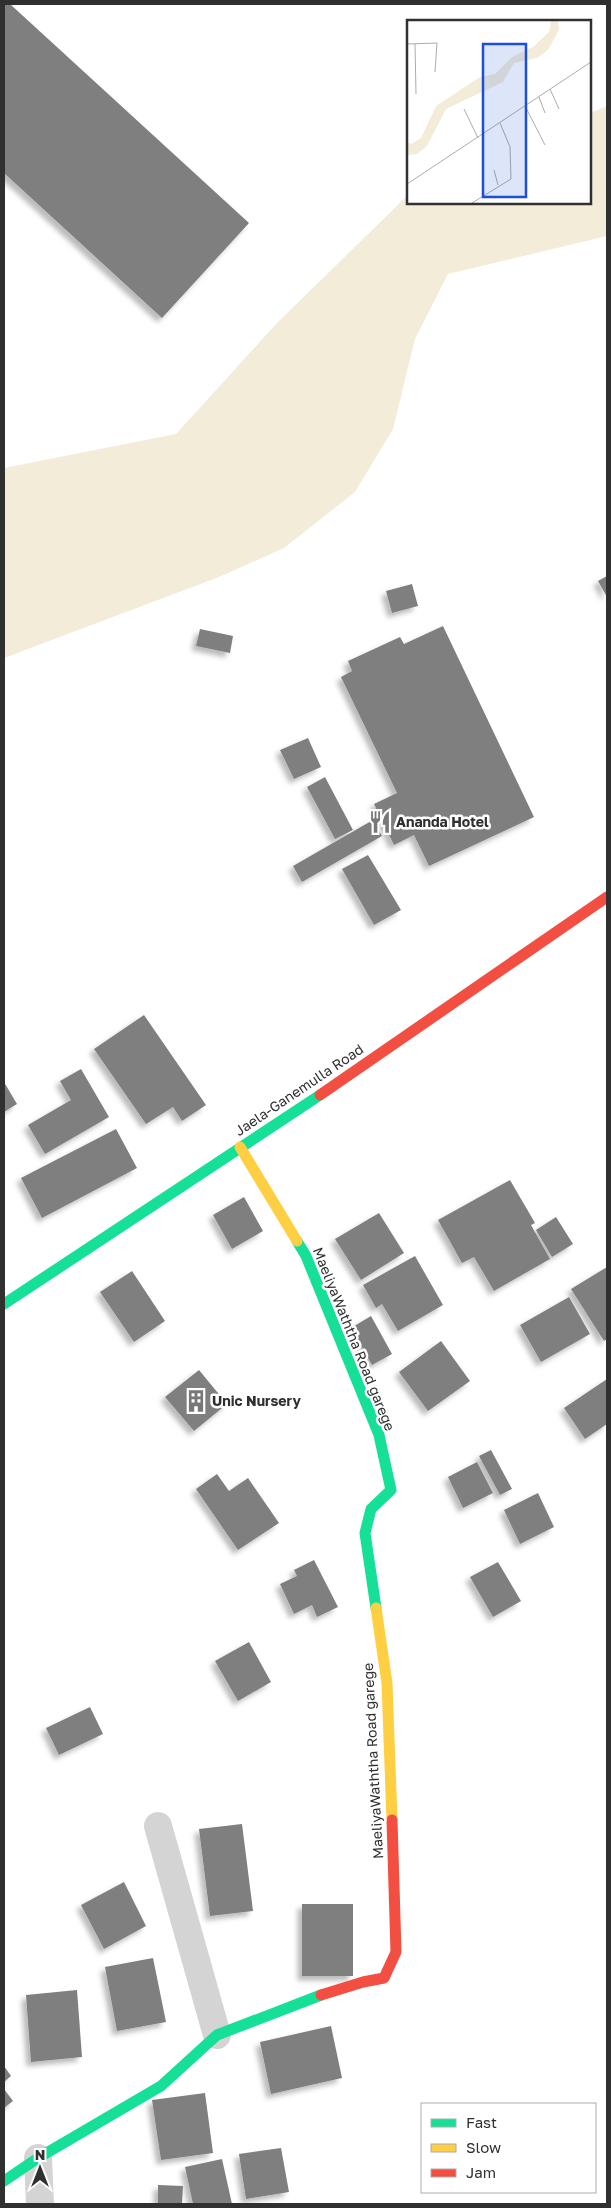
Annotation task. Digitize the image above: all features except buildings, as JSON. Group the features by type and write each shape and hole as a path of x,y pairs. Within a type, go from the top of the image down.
{"street":[{"name":"Jaela-Ganemulla Road","path":"4,1304 605,904"},
{"name":"MaeliyaWaththa Road garege","path":"4,2181 38,2158 161,2086 218,2035 307,2000 363,1982 384,1978 396,1952 386,1683 365,1533 371,1509 391,1490 379,1435 306,1256 240,1147"},
{"path":"158,1826 218,2035"},
{"path":"38,2158 40,2204"}],"shaded area":[{"path":"607,106 607,236 448,274 415,339 393,429 355,492 284,548 219,577 4,658 4,468 176,434 277,323 407,196 407,204 591,204 591,113"}],"traffic: fast":[{"path":"4,1304 320,1095"},
{"path":"297,1241 306,1256 379,1435 391,1490 371,1509 365,1533 376,1608"},
{"path":"4,2181 38,2158 161,2086 217,2035 321,1995"}],"traffic: slow":[{"path":"240,1147 297,1241"},
{"path":"376,1608 387,1683 392,1820"}],"traffic: jam":[{"path":"320,1095 607,897"},
{"path":"321,1995 363,1982 384,1978 396,1952 392,1820"}],"place":[{"name":"Ananda Hotel","path":"380,822"},
{"name":"Unic Nursery","path":"196,1401"}]}
